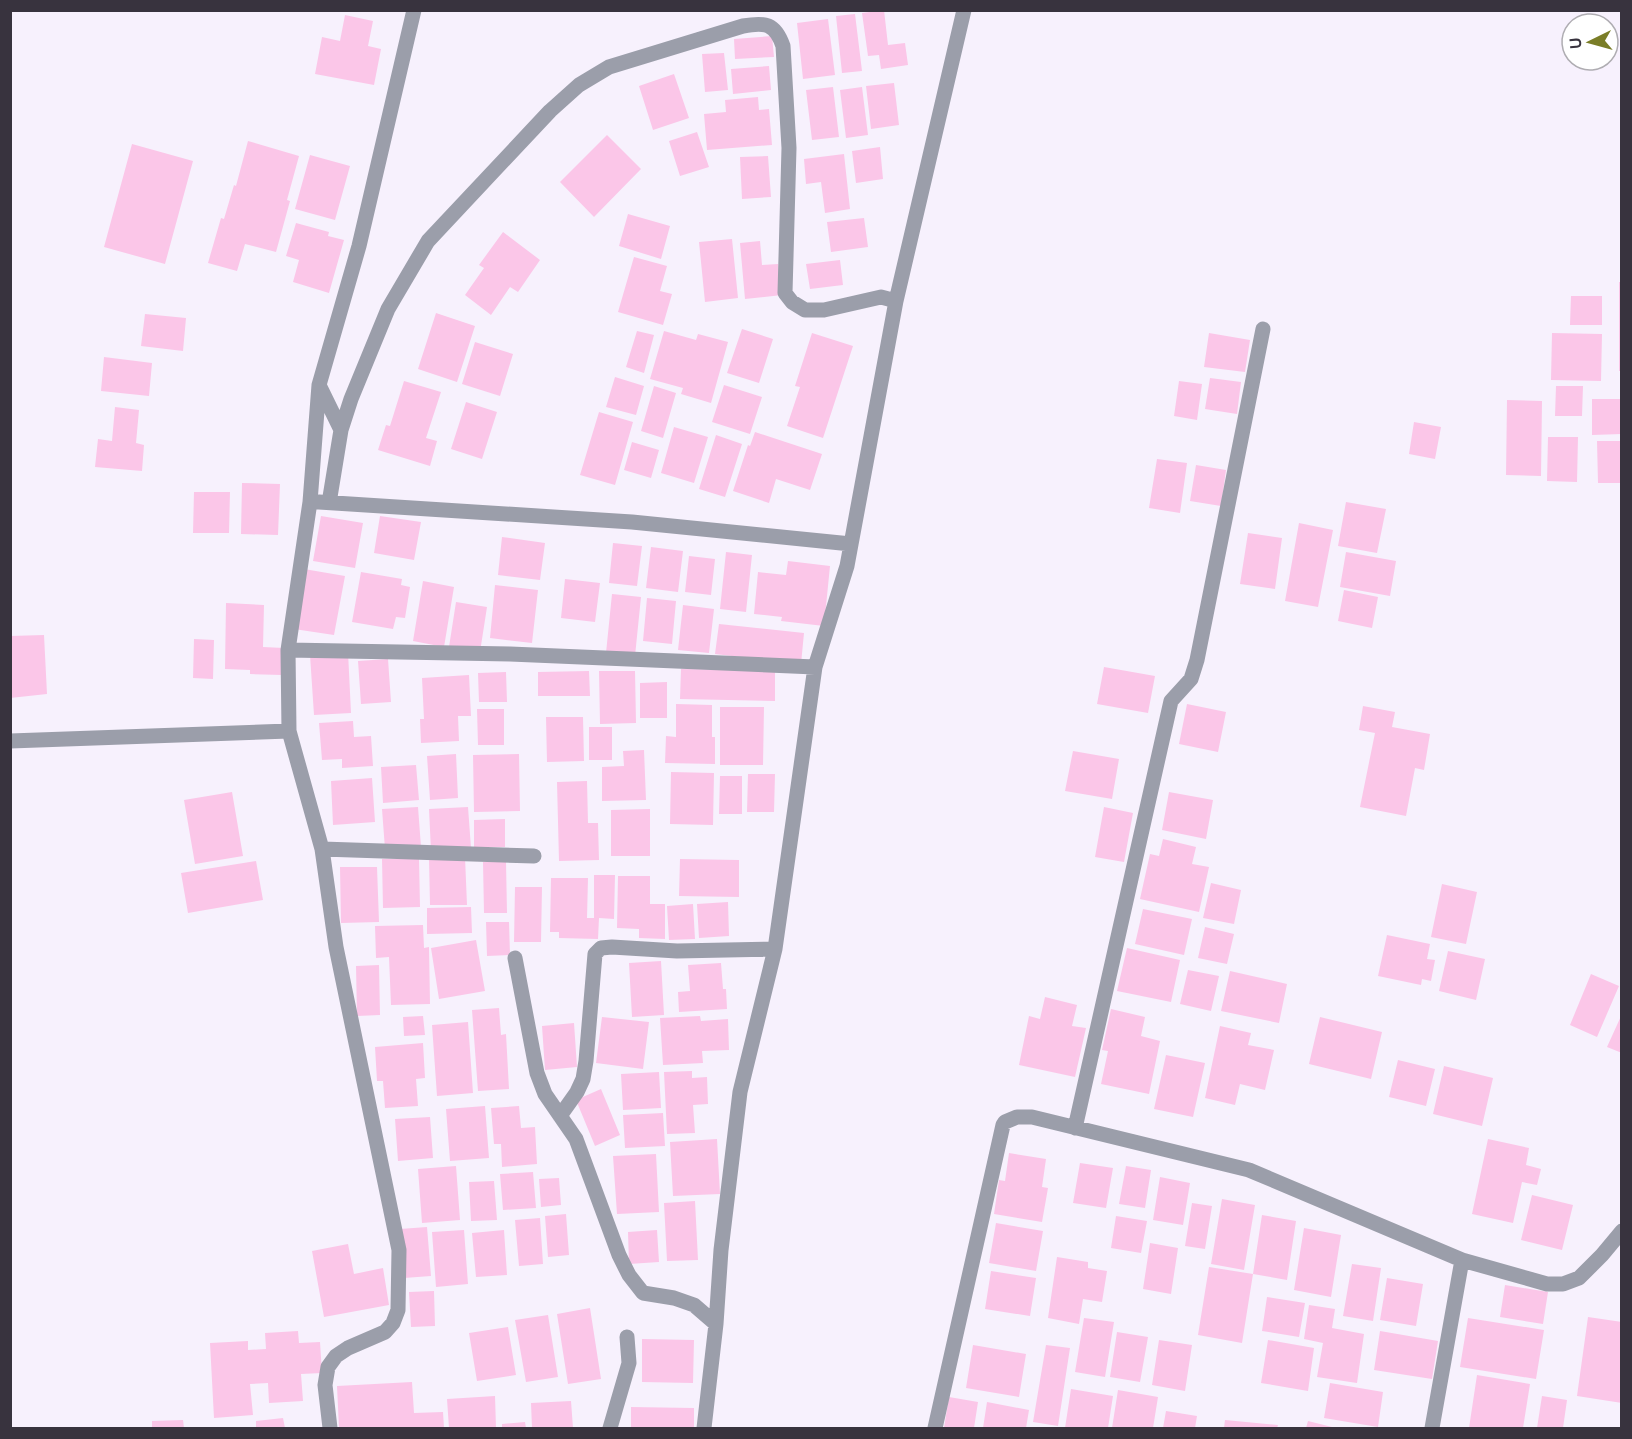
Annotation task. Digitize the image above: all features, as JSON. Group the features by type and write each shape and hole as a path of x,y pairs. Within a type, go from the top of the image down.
{"street":[{"path":"330,1428 325,1385 328,1368 336,1356 348,1348 385,1332 393,1323 398,1310 399,1250 336,947 322,849 289,731 288,650 310,502 319,385 359,246 414,10"},
{"path":"704,1428 716,1324 721,1250 740,1092 775,949 815,667 847,566 896,301 964,10"},
{"path":"328,503 341,430 351,399 388,309 428,241 550,111 579,85 609,67 743,26 762,24 771,27 778,33 783,46 789,148 785,293 792,302 805,310 824,310 881,297 896,301"},
{"path":"1075,1128 1170,701 1191,679 1197,660 1263,329"},
{"path":"319,385 341,430"},
{"path":"310,502 632,522 851,544"},
{"path":"288,650 510,654 815,667"},
{"path":"10,741 289,731"},
{"path":"322,849 534,856"},
{"path":"560,1116 577,1092 582,1079 586,1061 595,954 601,948 612,946 677,951 775,949"},
{"path":"515,958 537,1073 545,1094 576,1139 619,1255 629,1275 643,1293 674,1298 693,1305 716,1324"},
{"path":"935,1428 1003,1125 1009,1119 1024,1116 1249,1170 1462,1260 1547,1284 1563,1284 1579,1278 1622,1231"},
{"path":"1432,1428 1462,1260"},
{"path":"610,1428 629,1363 627,1337"}],"building":[{"path":"884,10 888,45 905,43 908,65 881,69 879,55 868,56 862,13"},
{"path":"855,14 862,71 842,73 836,16"},
{"path":"345,15 373,21 368,46 381,49 374,85 315,74 322,37 340,41"},
{"path":"828,19 835,75 803,79 797,23"},
{"path":"772,36 774,57 735,59 734,39"},
{"path":"724,53 728,90 705,92 702,54"},
{"path":"769,66 771,90 733,94 731,69"},
{"path":"674,74 689,118 653,130 639,86"},
{"path":"894,83 899,125 871,129 866,86"},
{"path":"833,87 839,137 812,140 806,90"},
{"path":"862,87 868,135 846,138 840,90"},
{"path":"758,97 759,110 769,109 772,145 707,150 704,114 726,112 725,100"},
{"path":"697,132 709,167 680,176 669,141"},
{"path":"607,135 641,169 594,217 560,182"},
{"path":"248,141 299,156 276,252 245,244 237,271 208,263 221,218 224,219 234,185 236,186"},
{"path":"132,144 193,161 165,264 104,247"},
{"path":"880,147 883,179 856,183 852,151"},
{"path":"844,154 850,209 825,213 821,182 806,184 804,159"},
{"path":"310,155 350,166 335,220 295,209"},
{"path":"768,156 771,197 742,199 740,157"},
{"path":"628,214 670,226 661,259 619,246"},
{"path":"864,218 868,247 831,252 827,222"},
{"path":"296,223 329,232 328,236 344,240 329,293 293,282 299,260 286,256"},
{"path":"503,232 540,260 518,292 510,287 491,315 465,295 484,268 479,265"},
{"path":"732,239 738,298 705,302 699,242"},
{"path":"760,241 762,265 778,264 782,295 745,299 740,243"},
{"path":"634,257 667,266 660,291 672,294 663,325 618,312"},
{"path":"840,260 843,285 810,289 806,264"},
{"path":"1619,282 1622,282 1622,371 1619,371"},
{"path":"1571,296 1602,296 1602,325 1570,325"},
{"path":"436,313 475,326 457,382 418,369"},
{"path":"145,314 186,318 183,351 141,346"},
{"path":"742,329 773,339 759,383 727,373"},
{"path":"637,331 654,335 644,373 626,367"},
{"path":"664,331 696,340 698,334 728,342 711,403 681,394 683,388 650,379"},
{"path":"812,333 853,346 823,438 787,426 800,387 795,386"},
{"path":"1209,333 1250,340 1245,372 1204,367"},
{"path":"1552,333 1602,334 1601,381 1551,380"},
{"path":"475,342 513,354 500,396 462,384"},
{"path":"104,357 152,363 149,396 101,391"},
{"path":"615,377 644,386 636,415 606,407"},
{"path":"1210,378 1241,382 1237,414 1205,409"},
{"path":"404,381 441,392 426,438 437,441 430,466 378,450 386,425 390,426"},
{"path":"1179,381 1202,384 1197,420 1174,416"},
{"path":"724,385 762,397 750,434 712,422"},
{"path":"654,386 676,393 663,438 641,431"},
{"path":"1556,386 1583,386 1582,416 1555,416"},
{"path":"1592,399 1622,399 1622,434 1592,435"},
{"path":"1507,400 1542,401 1541,476 1506,475"},
{"path":"466,402 497,412 482,459 451,449"},
{"path":"115,407 139,410 136,443 144,445 142,471 95,467 98,439 112,441"},
{"path":"599,412 633,422 615,485 580,475"},
{"path":"1414,422 1441,427 1435,459 1409,454"},
{"path":"674,427 708,437 694,483 661,473"},
{"path":"755,432 822,454 810,490 776,479 769,503 733,491 748,445 750,446"},
{"path":"716,435 742,444 725,497 699,489"},
{"path":"1548,437 1578,437 1577,482 1547,481"},
{"path":"1597,441 1622,441 1622,483 1598,483"},
{"path":"632,442 659,450 651,478 624,470"},
{"path":"1157,459 1187,463 1180,513 1149,508"},
{"path":"1196,465 1226,470 1221,506 1190,501"},
{"path":"242,483 280,484 278,535 241,534"},
{"path":"194,492 230,492 229,533 193,533"},
{"path":"1346,502 1386,509 1377,553 1338,546"},
{"path":"321,516 363,523 355,568 313,561"},
{"path":"380,516 421,522 414,560 374,553"},
{"path":"1299,523 1333,530 1318,607 1285,601"},
{"path":"1248,533 1282,538 1275,589 1240,584"},
{"path":"502,537 545,543 540,580 498,575"},
{"path":"613,543 642,546 637,586 609,583"},
{"path":"651,547 683,551 678,592 646,588"},
{"path":"726,552 752,555 746,612 720,609"},
{"path":"1346,552 1396,561 1390,596 1340,587"},
{"path":"689,556 715,559 711,595 685,592"},
{"path":"788,561 830,566 824,626 781,621 782,617 754,614 758,572 786,575"},
{"path":"304,569 345,576 334,635 294,629"},
{"path":"361,572 402,579 401,585 410,587 405,618 396,617 393,629 352,622"},
{"path":"565,579 600,583 595,622 561,618"},
{"path":"423,581 454,587 444,647 413,641"},
{"path":"495,585 538,590 532,643 490,638"},
{"path":"1344,590 1378,597 1372,628 1338,621"},
{"path":"612,594 641,597 635,656 606,653"},
{"path":"647,598 676,601 672,644 643,641"},
{"path":"456,602 487,607 480,652 449,647"},
{"path":"226,603 264,605 263,647 284,648 282,675 250,674 250,670 225,669"},
{"path":"683,605 714,609 709,653 678,650"},
{"path":"719,624 804,633 801,664 715,654"},
{"path":"44,635 47,694 10,698 10,636"},
{"path":"194,639 214,640 213,679 193,678"},
{"path":"348,652 351,713 314,715 310,655"},
{"path":"388,659 391,702 361,704 358,661"},
{"path":"1104,667 1155,676 1148,713 1097,704"},
{"path":"681,669 775,670 775,701 680,699"},
{"path":"589,671 590,696 538,696 538,672"},
{"path":"599,671 635,671 636,723 600,724"},
{"path":"506,672 507,702 479,702 478,673"},
{"path":"469,675 471,716 458,716 459,741 421,743 420,719 424,719 422,678"},
{"path":"667,682 667,718 640,718 640,683"},
{"path":"676,704 712,705 715,764 665,763 666,736 676,737"},
{"path":"1187,704 1226,712 1218,752 1179,744"},
{"path":"1363,706 1395,712 1392,727 1430,734 1424,770 1415,768 1406,816 1360,807 1375,733 1359,730"},
{"path":"720,707 764,707 763,765 720,765"},
{"path":"477,709 504,709 504,745 478,745"},
{"path":"546,717 583,717 584,761 547,762"},
{"path":"353,721 354,737 371,736 373,766 342,768 342,759 322,760 319,723"},
{"path":"589,727 612,727 612,760 589,760"},
{"path":"644,750 646,800 602,801 602,767 624,766 623,751"},
{"path":"1073,751 1119,759 1112,799 1065,791"},
{"path":"456,754 458,798 430,800 427,756"},
{"path":"519,754 520,811 474,812 473,755"},
{"path":"416,765 419,800 383,803 381,767"},
{"path":"671,772 714,773 713,825 670,824"},
{"path":"748,774 775,774 774,812 747,812"},
{"path":"720,776 742,776 742,814 719,814"},
{"path":"372,778 375,822 333,825 331,781"},
{"path":"587,781 588,823 598,823 599,860 559,861 557,782"},
{"path":"232,792 243,856 195,864 184,800"},
{"path":"1169,792 1213,800 1206,839 1162,830"},
{"path":"418,807 421,847 385,849 382,809"},
{"path":"468,807 471,848 431,851 429,809"},
{"path":"1104,807 1133,813 1124,862 1095,857"},
{"path":"650,809 650,856 611,856 611,810"},
{"path":"505,819 505,847 474,847 474,820"},
{"path":"1163,839 1196,847 1192,864 1209,867 1199,912 1140,899 1150,854 1159,856"},
{"path":"465,857 467,905 430,905 429,858"},
{"path":"382,859 419,859 420,907 383,908"},
{"path":"680,859 739,860 739,897 679,896"},
{"path":"256,861 263,900 188,913 181,873"},
{"path":"483,862 506,862 507,913 484,913"},
{"path":"340,867 377,867 379,922 341,923"},
{"path":"594,875 615,875 614,919 599,918 598,939 559,938 559,932 550,932 551,878 588,878 587,918 594,918"},
{"path":"618,876 650,876 650,904 665,904 665,939 639,938 639,929 617,928"},
{"path":"1211,883 1241,890 1234,924 1203,918"},
{"path":"1442,884 1477,892 1466,944 1431,937"},
{"path":"515,887 542,887 541,942 514,942"},
{"path":"728,902 729,936 699,938 697,904"},
{"path":"693,904 695,939 669,940 667,906"},
{"path":"471,907 472,933 427,934 427,908"},
{"path":"1143,909 1192,919 1184,955 1135,944"},
{"path":"486,922 509,922 510,955 487,956"},
{"path":"423,925 424,948 429,947 430,1004 391,1005 389,957 376,958 375,926"},
{"path":"1205,927 1234,934 1227,964 1198,958"},
{"path":"1387,935 1430,944 1427,959 1435,960 1431,981 1422,979 1421,985 1378,976"},
{"path":"476,940 485,991 439,999 431,948"},
{"path":"1127,948 1180,960 1171,1002 1117,991"},
{"path":"1448,951 1485,959 1476,1000 1439,991"},
{"path":"661,961 664,1015 632,1017 629,963"},
{"path":"721,963 727,1009 679,1012 678,992 690,991 688,965"},
{"path":"379,965 380,1015 357,1016 356,966"},
{"path":"1188,970 1219,976 1211,1011 1180,1004"},
{"path":"1230,971 1287,984 1279,1023 1221,1011"},
{"path":"1591,974 1619,986 1597,1037 1570,1025"},
{"path":"1045,997 1077,1005 1072,1026 1086,1028 1075,1077 1019,1065 1029,1016 1040,1019"},
{"path":"499,1008 501,1035 506,1034 509,1089 478,1091 472,1010"},
{"path":"1111,1009 1145,1017 1141,1036 1160,1041 1149,1094 1101,1084 1108,1051 1102,1050"},
{"path":"1622,1014 1622,1053 1607,1047"},
{"path":"423,1016 425,1035 404,1036 403,1017"},
{"path":"700,1016 701,1021 728,1019 729,1050 702,1051 703,1063 663,1065 660,1018"},
{"path":"602,1017 649,1022 643,1069 596,1063"},
{"path":"1320,1017 1382,1032 1371,1079 1309,1064"},
{"path":"468,1022 473,1093 437,1096 432,1025"},
{"path":"574,1023 577,1067 545,1070 542,1026"},
{"path":"1220,1026 1251,1033 1248,1045 1274,1050 1265,1090 1240,1084 1235,1105 1205,1098"},
{"path":"423,1043 425,1078 416,1079 418,1106 385,1108 383,1081 377,1081 375,1047"},
{"path":"1166,1055 1205,1063 1193,1117 1154,1109"},
{"path":"1398,1060 1435,1069 1426,1106 1389,1097"},
{"path":"1444,1066 1493,1078 1482,1126 1433,1114"},
{"path":"692,1071 692,1078 707,1077 708,1104 693,1105 695,1133 667,1134 664,1072"},
{"path":"659,1072 661,1108 623,1110 621,1074"},
{"path":"601,1089 620,1135 595,1146 576,1100"},
{"path":"485,1106 489,1158 450,1161 446,1109"},
{"path":"519,1106 521,1128 535,1127 537,1164 502,1167 501,1144 494,1144 491,1108"},
{"path":"663,1113 665,1146 625,1148 623,1115"},
{"path":"430,1117 433,1158 398,1161 395,1119"},
{"path":"717,1139 720,1194 673,1196 670,1142"},
{"path":"1488,1139 1529,1148 1526,1165 1541,1169 1537,1185 1522,1182 1513,1223 1472,1214"},
{"path":"1009,1153 1046,1159 1042,1187 1048,1188 1042,1222 994,1214 999,1180 1005,1181"},
{"path":"656,1154 659,1212 617,1214 613,1156"},
{"path":"1080,1163 1113,1168 1106,1208 1073,1203"},
{"path":"456,1166 460,1220 422,1223 418,1169"},
{"path":"1126,1166 1151,1170 1145,1208 1119,1204"},
{"path":"533,1172 536,1208 503,1210 500,1174"},
{"path":"1160,1177 1190,1183 1183,1225 1153,1220"},
{"path":"559,1178 561,1205 541,1207 539,1179"},
{"path":"494,1181 497,1220 471,1221 469,1182"},
{"path":"1532,1195 1573,1205 1562,1250 1521,1240"},
{"path":"1222,1199 1255,1205 1244,1270 1211,1264"},
{"path":"695,1201 698,1260 667,1261 664,1203"},
{"path":"1192,1203 1212,1206 1205,1249 1185,1246"},
{"path":"566,1214 569,1255 548,1257 545,1216"},
{"path":"1262,1215 1296,1221 1287,1280 1253,1274"},
{"path":"1116,1216 1147,1221 1141,1253 1111,1248"},
{"path":"540,1218 543,1264 519,1266 515,1220"},
{"path":"996,1223 1043,1231 1036,1271 989,1263"},
{"path":"427,1227 431,1276 404,1278 400,1229"},
{"path":"1304,1228 1341,1235 1331,1297 1294,1290"},
{"path":"464,1230 468,1284 436,1287 432,1232"},
{"path":"504,1230 507,1275 476,1277 472,1233"},
{"path":"657,1230 659,1262 629,1264 628,1232"},
{"path":"1150,1243 1178,1248 1171,1294 1143,1289"},
{"path":"348,1244 354,1274 383,1268 389,1305 324,1317 312,1251"},
{"path":"1057,1257 1088,1262 1088,1268 1107,1271 1102,1302 1083,1299 1079,1324 1048,1318"},
{"path":"1352,1264 1381,1268 1373,1321 1343,1316"},
{"path":"1209,1267 1253,1274 1242,1343 1198,1335"},
{"path":"991,1271 1036,1278 1030,1316 985,1309"},
{"path":"1387,1278 1423,1284 1416,1326 1380,1320"},
{"path":"1505,1285 1548,1292 1543,1324 1500,1317"},
{"path":"434,1291 435,1326 411,1327 409,1292"},
{"path":"1267,1297 1305,1303 1299,1337 1262,1331"},
{"path":"1309,1305 1335,1309 1332,1328 1364,1334 1357,1383 1317,1377 1323,1343 1304,1339"},
{"path":"590,1308 601,1379 568,1384 557,1314"},
{"path":"548,1315 558,1377 526,1382 515,1320"},
{"path":"1588,1317 1622,1322 1622,1403 1577,1396"},
{"path":"1084,1318 1114,1322 1105,1377 1075,1372"},
{"path":"1468,1318 1544,1330 1536,1379 1460,1367"},
{"path":"508,1327 516,1375 477,1381 469,1333"},
{"path":"298,1331 299,1343 320,1342 322,1373 301,1374 303,1401 269,1403 268,1383 250,1384 253,1415 214,1418 210,1343 248,1341 248,1350 266,1349 265,1333"},
{"path":"1380,1331 1438,1341 1432,1379 1374,1370"},
{"path":"1117,1332 1148,1337 1140,1382 1110,1377"},
{"path":"642,1339 694,1340 693,1383 642,1382"},
{"path":"1159,1340 1192,1345 1185,1391 1152,1385"},
{"path":"1268,1340 1314,1348 1308,1391 1261,1383"},
{"path":"973,1345 1026,1354 1019,1397 966,1388"},
{"path":"1046,1345 1070,1348 1058,1426 1033,1422"},
{"path":"1477,1375 1530,1384 1523,1428 1469,1428"},
{"path":"412,1382 414,1413 443,1412 444,1428 339,1428 337,1386"},
{"path":"1330,1383 1383,1392 1378,1427 1324,1418"},
{"path":"1071,1389 1113,1396 1108,1428 1065,1428"},
{"path":"1118,1390 1158,1397 1153,1428 1112,1428"},
{"path":"495,1396 496,1428 449,1428 447,1399"},
{"path":"1542,1396 1567,1400 1563,1428 1537,1428"},
{"path":"949,1397 978,1402 974,1428 944,1428"},
{"path":"571,1401 573,1428 532,1428 531,1403"},
{"path":"987,1402 1029,1410 1026,1428 983,1428"},
{"path":"631,1407 694,1408 694,1428 631,1428"},
{"path":"1166,1411 1197,1416 1195,1428 1163,1428"},
{"path":"283,1418 285,1428 256,1428 256,1421"},
{"path":"183,1420 184,1428 152,1428 152,1421"},
{"path":"1225,1420 1278,1425 1277,1428 1224,1428"},
{"path":"1308,1421 1336,1428 1306,1428"},
{"path":"525,1422 526,1428 502,1428 502,1424"}]}
